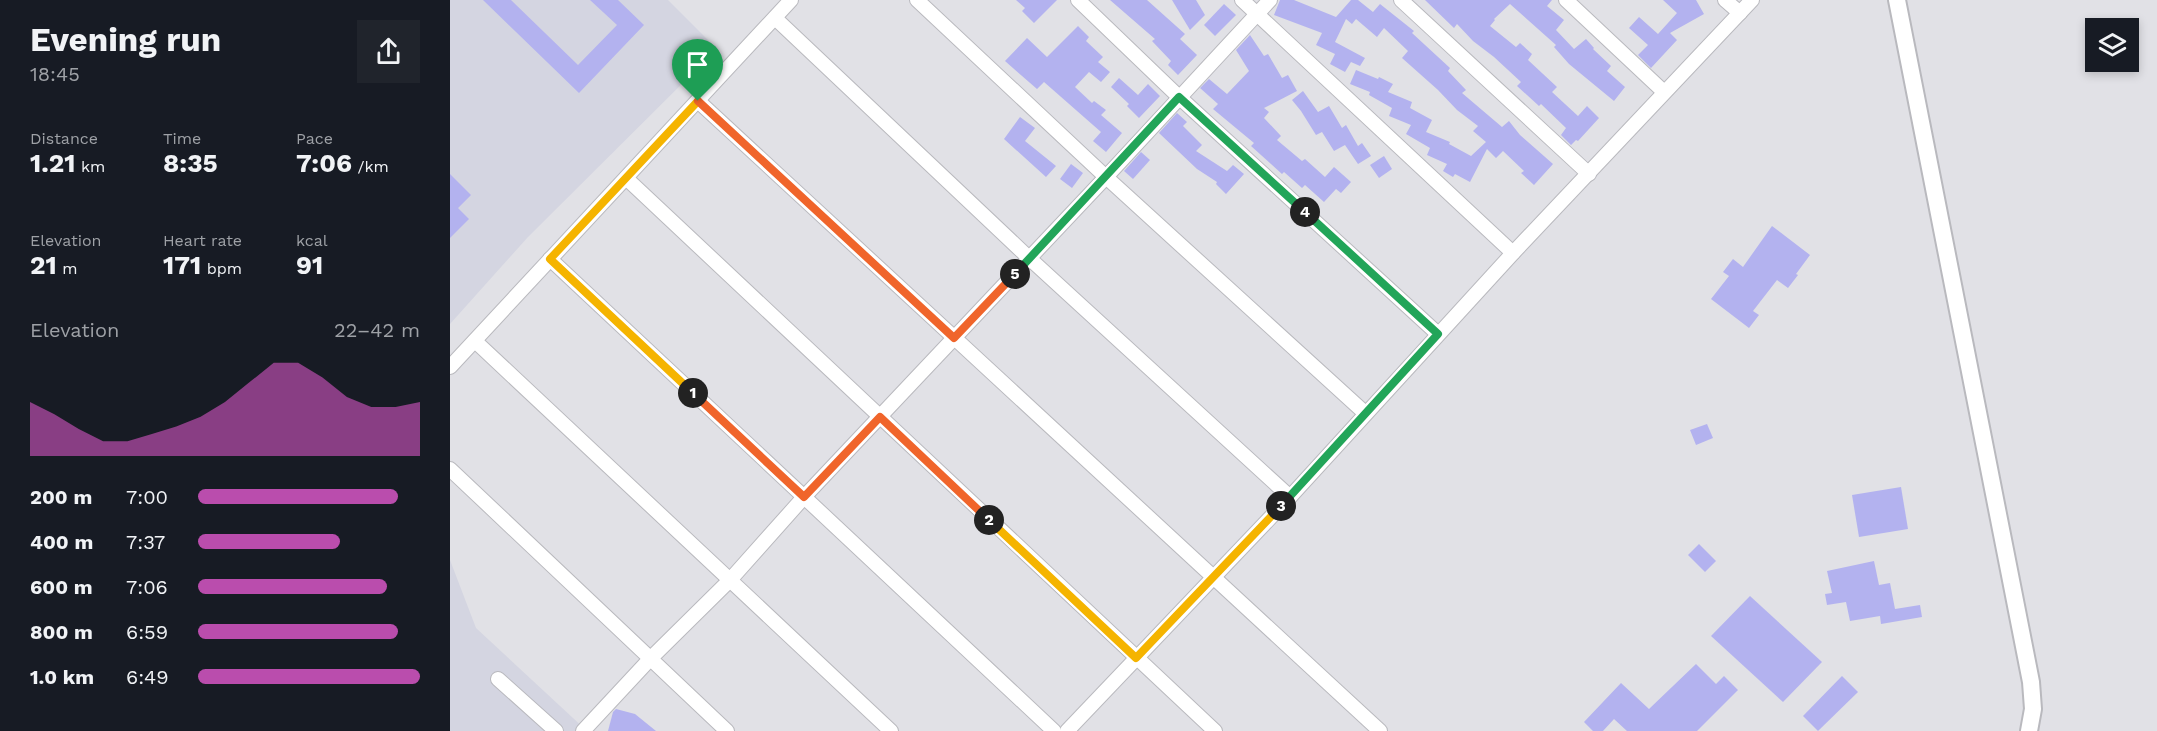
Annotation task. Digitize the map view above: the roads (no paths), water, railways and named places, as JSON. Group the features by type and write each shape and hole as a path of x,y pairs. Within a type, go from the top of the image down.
{"street":[{"path":"450,367 791,0"},
{"path":"917,0 1106,177 1365,413"},
{"path":"1078,0 1179,97 1438,334"},
{"path":"1242,0 1513,253"},
{"path":"583,731 650,659 730,580 804,497 1270,0"},
{"path":"1401,0 1588,174"},
{"path":"1566,0 1664,92"},
{"path":"1725,0 1740,13"},
{"path":"1067,731 1290,497 1513,253 1752,0"},
{"path":"1897,0 2031,682 2033,710 2029,731"},
{"path":"775,18 1029,258 1290,497"},
{"path":"698,101 1380,731"},
{"path":"626,178 1215,731"},
{"path":"550,259 1054,731"},
{"path":"476,341 891,731"},
{"path":"450,469 728,731"},
{"path":"498,679 556,731"}]}
